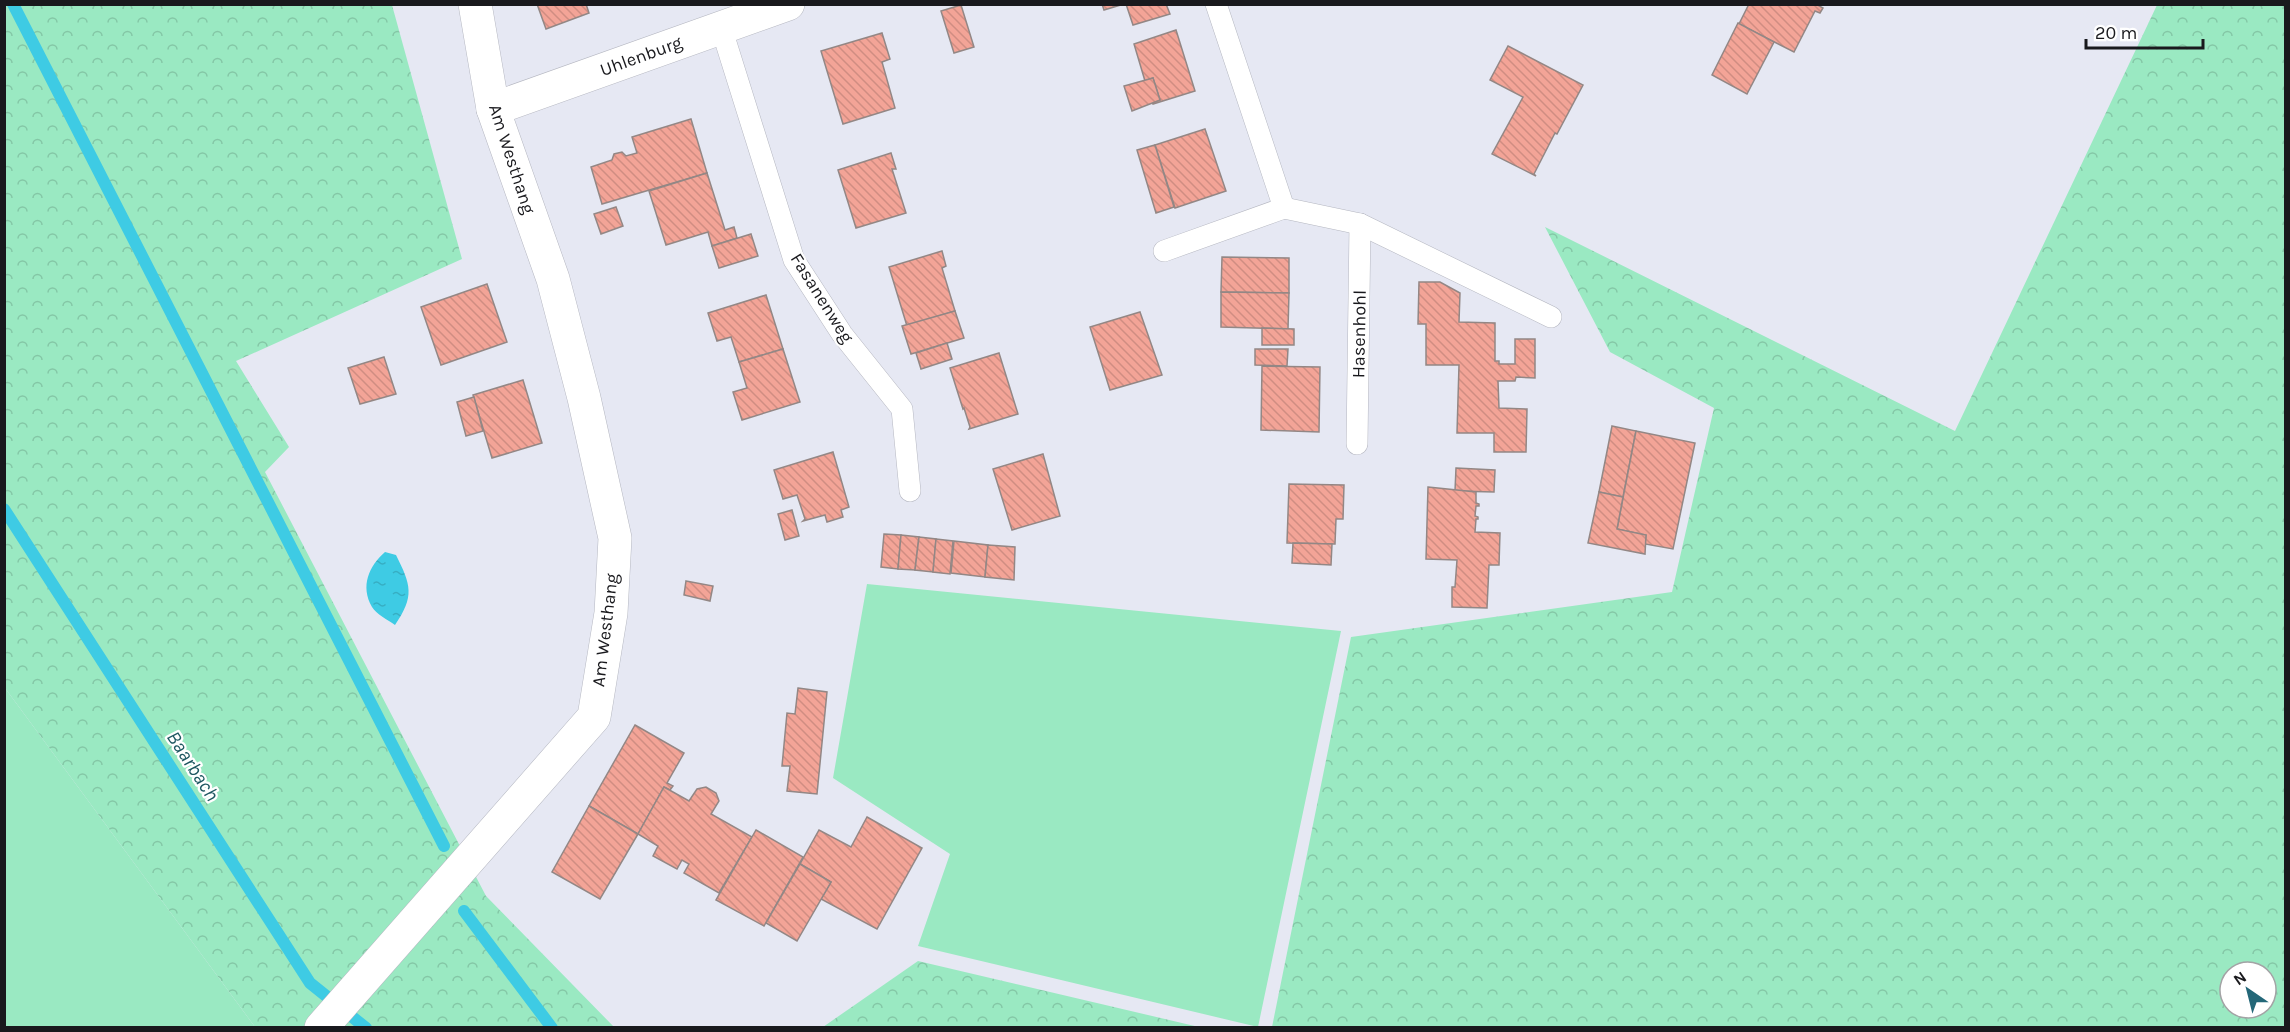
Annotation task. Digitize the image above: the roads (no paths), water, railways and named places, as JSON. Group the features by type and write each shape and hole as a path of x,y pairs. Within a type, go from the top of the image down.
{"street":[{"name":"Am Westhang","path":"321,1028 594,717 611,613 615,538 584,398 553,279 494,110 475,4"},
{"name":"Uhlenburg","path":"494,110 788,4"}],"lane":[{"path":"1216,4 1284,208"},
{"name":"Fasanenweg","path":"721,27 794,260 842,334 902,409 909,491"},
{"path":"1164,251 1284,208 1360,224 1551,317"},
{"name":"Hasenhohl","path":"1357,444 1360,224"}],"water":[{"path":"385,552 396,555 409,590 406,606 395,625 374,610 367,592 371,570"}],"waterway":[{"path":"13,4 444,846"},
{"name":"Baarbach","path":"4,509 310,983 366,1028"},
{"path":"464,911 552,1028"}]}
